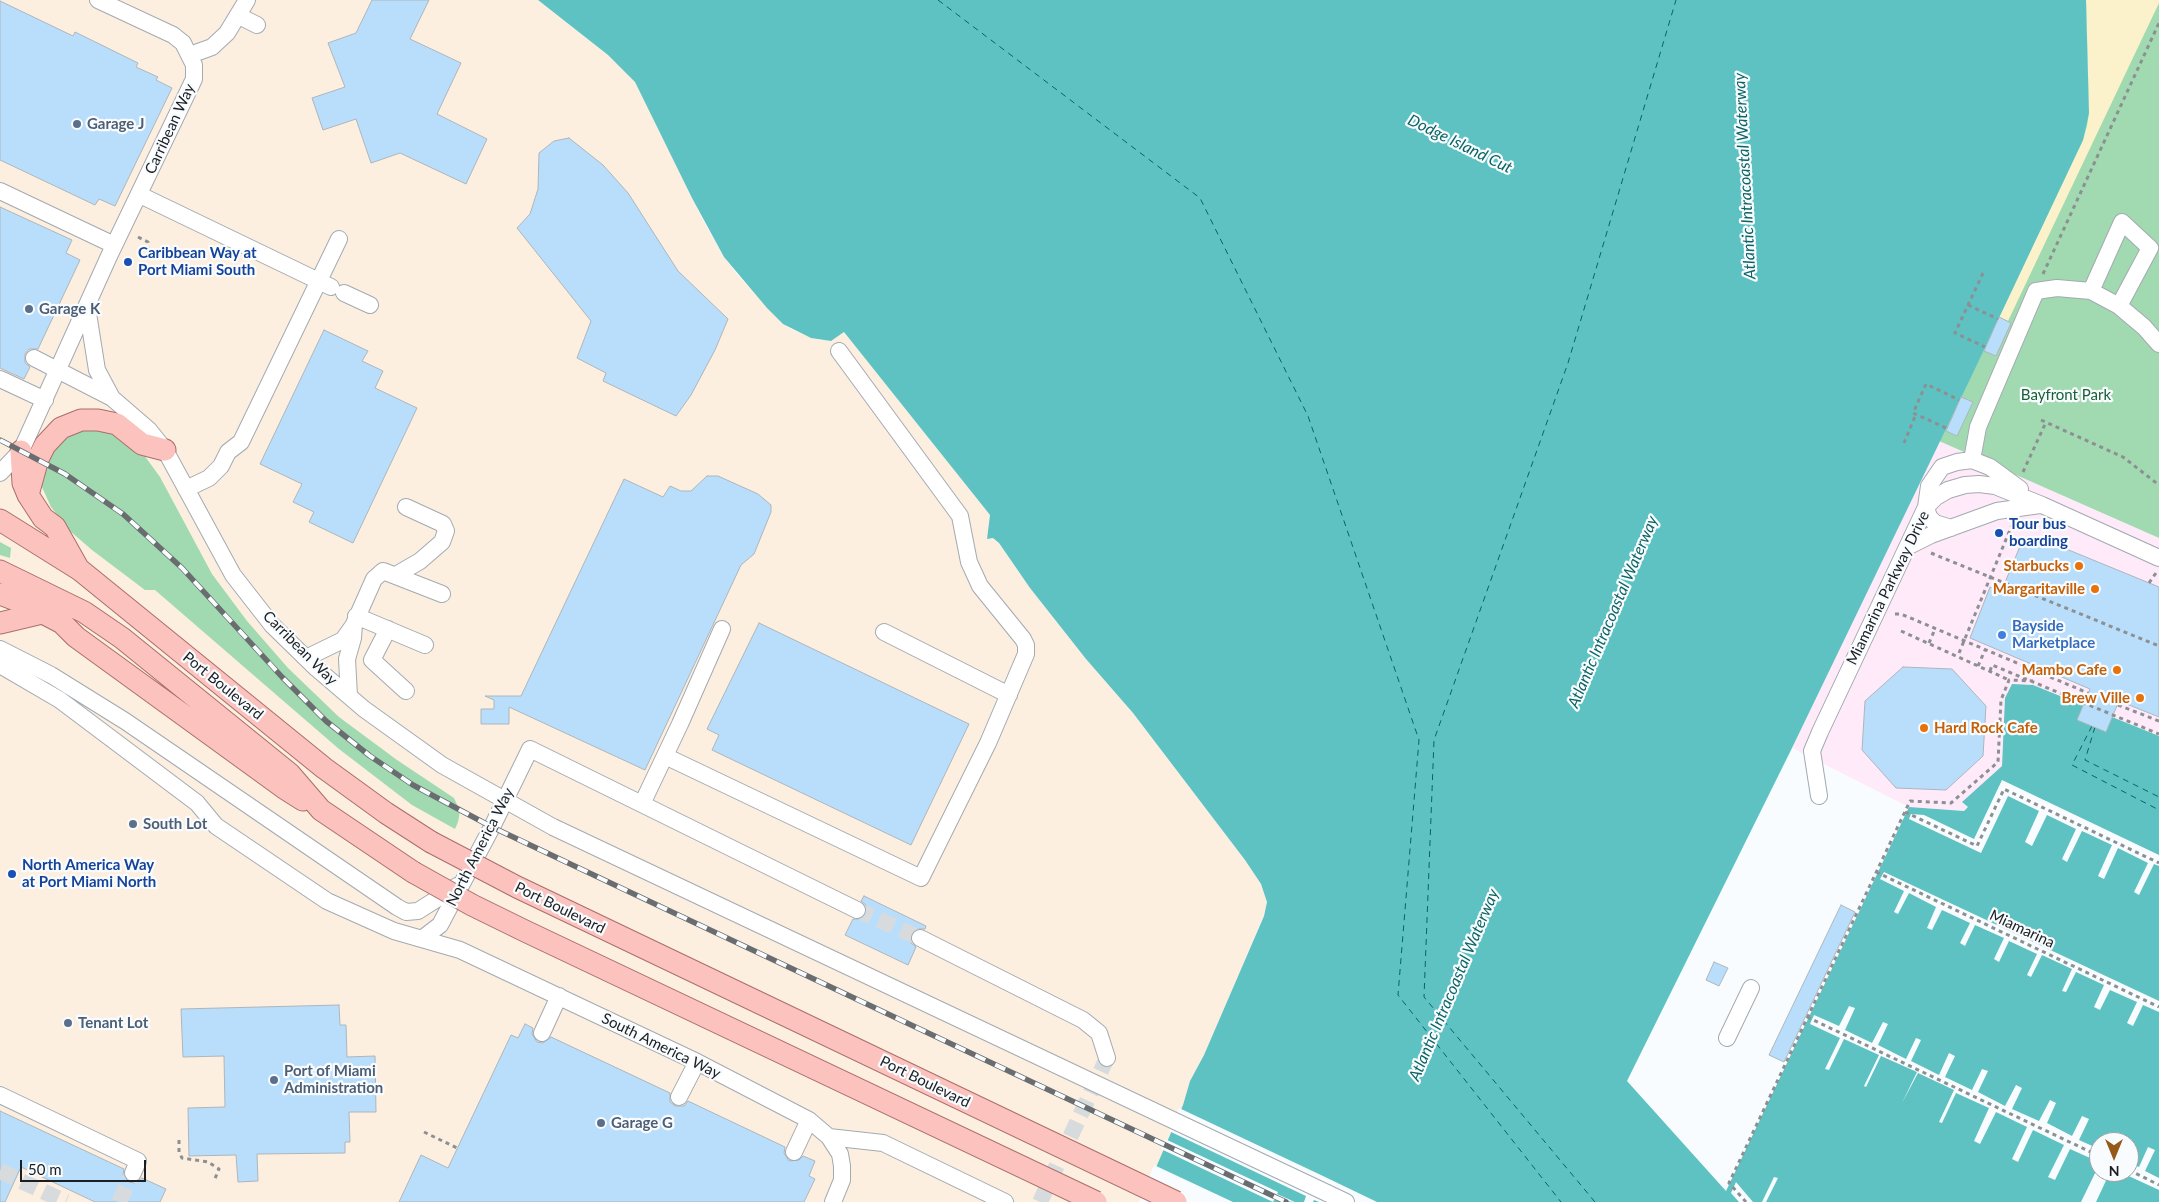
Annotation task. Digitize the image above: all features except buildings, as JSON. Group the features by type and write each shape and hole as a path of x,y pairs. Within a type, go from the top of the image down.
{"main road":[{"path":"28,494 38,459 45,444 61,428 81,420 98,420 117,424 142,444 165,450"},
{"path":"21,451 23,483 28,494 43,518 55,528 80,570"},
{"name":"Port Boulevard","path":"0,520 80,570 324,768 386,813 431,842 535,896 1176,1202"},
{"name":"Port Boulevard","path":"0,570 78,608 122,638 290,774 321,810 413,872 472,905 525,931 1096,1202"},
{"path":"0,594 62,623 76,637 284,788 321,810"},
{"path":"0,624 42,613"}],"street":[{"path":"98,0 172,35 183,43 190,55 212,47 227,33 248,0"},
{"path":"239,16 257,25"},
{"name":"Carribean Way","path":"0,473 21,451 114,245 140,195 194,79 194,65 190,55"},
{"path":"0,192 114,245"},
{"path":"140,195 370,305"},
{"path":"2091,291 2122,222 2150,248 2119,306"},
{"path":"186,489 209,478 221,466 228,452 241,442 300,320 331,287 339,239"},
{"path":"1972,460 1978,428 2036,291 2057,288 2091,291 2119,306 2159,344"},
{"path":"86,306 97,370 112,398"},
{"path":"665,756 921,878 988,743 1009,695 1026,654 1023,639 980,586 969,562 960,516 839,351"},
{"path":"34,358 58,370"},
{"name":"Carribean Way","path":"58,370 112,398 149,430 165,450 234,575 272,625 349,696 442,765 553,828 1346,1202"},
{"path":"0,379 45,400"},
{"path":"1951,528 1935,523 1929,517 1926,507 1928,486 1936,474 1942,467 1957,462 1972,460 1990,467 2042,505"},
{"name":"Miamarina Parkway Drive","path":"1819,796 1812,751 1820,732 1926,507 1948,490 1979,484 1995,486 2159,558"},
{"path":"1907,547 1997,511 2042,505"},
{"path":"396,575 428,555 442,542 446,531 443,524 406,506"},
{"path":"306,658 343,640 355,620 374,579 384,571 442,594"},
{"path":"355,620 388,630 426,645"},
{"path":"349,696 347,659 353,638 355,620"},
{"path":"722,629 642,804 857,910"},
{"path":"388,630 372,660 406,691"},
{"path":"884,632 1009,695"},
{"path":"0,649 51,675 125,721 406,912 418,911 461,884"},
{"name":"South America Way","path":"0,665 60,700 197,803 216,826 327,901 394,931 460,950 697,1062 809,1120 829,1137 840,1154 842,1180 833,1202"},
{"name":"North America Way","path":"423,938 440,925 530,749 642,804"},
{"path":"920,938 1083,1020 1099,1033 1107,1058"},
{"path":"1727,1038 1750,988"},
{"path":"542,1032 559,996"},
{"path":"679,1097 697,1062"},
{"path":"0,1095 136,1167"},
{"path":"794,1152 809,1120"},
{"path":"829,1137 884,1143 1006,1202"}],"path":[{"path":"2036,291 2159,23"},
{"path":"138,237 148,242 148,250"},
{"path":"1984,273 1955,332 1985,347"},
{"path":"1968,305 1998,319"},
{"path":"1946,428 1913,413 1926,384 1959,400"},
{"path":"1904,443 1916,414"},
{"path":"2041,420 2123,457 2159,485"},
{"path":"2023,473 2046,422"},
{"path":"1959,654 2012,524"},
{"path":"1931,554 2159,646"},
{"path":"2149,582 2159,568"},
{"path":"1895,614 1902,614 2088,693"},
{"path":"1928,643 1935,629"},
{"path":"1901,631 2010,680 2033,681"},
{"path":"1978,666 1985,650"},
{"path":"1990,671 1992,665 2159,734"},
{"path":"1746,1202 1729,1183 1904,812 1910,801 1951,804 1998,762 2001,700 2010,680"},
{"path":"2118,705 2159,721"},
{"path":"1904,812 1977,846 2004,789 2159,862"},
{"name":"Miamarina","path":"1876,872 2159,1007"},
{"path":"1807,1017 2089,1151"},
{"path":"424,1132 457,1148"},
{"path":"179,1140 179,1152 182,1158 208,1162 219,1169 214,1181"},
{"path":"2139,1175 2159,1185"}],"shaded area":[{"path":"0,0 538,0 608,55 628,74 635,82 704,222 724,257 736,273 778,319 789,328 811,338 831,341 844,332 990,515 987,539 993,538 999,543 1030,588 1086,659 1133,713 1245,860 1261,884 1267,902 1264,915 1204,1055 1190,1081 1183,1105 1141,1202 0,1202"},
{"name":"Bayside Marketplace","path":"1939,441 2159,538 2159,736 2033,685 2005,698 2002,766 1963,802 1968,807 1964,811 1909,807 1792,748"}],"green space":[{"name":"Bayfront Park","path":"2086,0 2159,0 2159,538 1939,441 2072,161 2089,113"},
{"path":"106,427 144,455 160,477 212,574 247,621 288,668 339,717 397,760 454,798 460,811 455,829 412,805 339,749 155,590 145,590 70,531 51,507 42,487 41,473 60,434"},
{"path":"0,542 11,548 10,558 0,555"}],"sand":[{"path":"2086,0 2159,0 2159,3 2008,321 1999,317 2083,140 2087,126 2089,113"}],"water":[{"path":"538,0 2086,0 2089,113 2083,140 1792,748 1627,1081 1726,1191 1909,807 1964,811 1968,807 1962,802 2002,766 2005,698 2012,684 2033,685 2159,736 2159,1202 1141,1202 1183,1105 1190,1081 1204,1055 1264,916 1267,902 1261,884 1245,860 1133,713 1086,659 1030,588 999,543 993,538 987,539 990,515 844,332 831,341 811,338 783,324 724,257 692,198 635,82 608,55"}],"pier":[{"path":"2002,780 2159,855 2159,866 2154,864 2139,895 2134,892 2148,863 2118,848 2104,879 2098,876 2112,845 2082,831 2067,862 2062,859 2076,829 2047,815 2032,846 2025,842 2039,811 2008,796 1981,853 1909,819 1911,814 1924,815 1974,839"},
{"path":"1884,872 2159,1001 2159,1012 2143,1005 2133,1026 2127,1023 2137,1002 2110,990 2100,1010 2094,1007 2104,985 2076,972 2066,992 2062,991 2072,969 2042,955 2031,977 2027,975 2037,954 2009,941 1999,962 1994,959 2004,938 1975,925 1965,946 1960,943 1970,923 1942,910 1932,930 1927,928 1936,907 1909,893 1898,914 1894,912 1904,891 1880,879"},
{"path":"1849,1006 1855,1008 1845,1030 1872,1043 1883,1022 1888,1024 1878,1045 1906,1059 1916,1038 1921,1040 1911,1061 1939,1075 1949,1053 1955,1056 1945,1077 1972,1090 1982,1069 1988,1071 1978,1092 2005,1106 2016,1085 2022,1088 2012,1109 2039,1121 2050,1100 2056,1103 2047,1123 2072,1136 2082,1116 2089,1119 2079,1140 2089,1144 2089,1158 2070,1149 2055,1180 2048,1177 2064,1145 2033,1130 2018,1162 2012,1159 2027,1127 1996,1112 1980,1144 1974,1141 1989,1108 1956,1093 1942,1123 1939,1122 1954,1090 1918,1073 1902,1103 1917,1072 1881,1056 1866,1087 1864,1086 1879,1055 1844,1039 1829,1070 1825,1069 1840,1038 1810,1024 1814,1015 1839,1026"},
{"path":"1179,1108 1377,1202 1319,1202 1314,1200 1313,1202 1304,1202 1306,1196 1169,1131"},
{"path":"1165,1139 1278,1192 1277,1194 1295,1202 1274,1200 1273,1202 1161,1149"},
{"path":"2148,1147 2155,1150 2145,1171 2159,1178 2159,1190 2139,1181 2139,1167"},
{"path":"1154,1165 1233,1202 1139,1202"},
{"path":"1774,1177 1778,1178 1766,1202 1762,1202"},
{"path":"1736,1182 1753,1202 1739,1202 1731,1193"},
{"path":"2091,1182 2105,1182 2096,1202 2081,1202"}],"ferry route":[{"path":"938,0 1200,198 1308,416 1419,740 1398,995 1561,1202"},
{"path":"1595,1202 1424,997 1434,740 1568,363 1676,0"},
{"path":"2092,726 2072,765 2159,810"},
{"path":"2095,727 2085,760 2159,797"}],"tunnel":[{"path":"857,910 920,938"},
{"path":"1040,1202 1107,1058"},
{"path":"0,1171 66,1202"},
{"path":"119,1202 133,1173"}],"railway":[{"path":"0,440 65,474 123,514 182,568 282,677 326,721 370,756 413,785 492,827 1286,1202"}],"place":[{"name":"Garage J","path":"77,124"},
{"name":"Caribbean Way at Port Miami South","path":"128,262"},
{"name":"Garage K","path":"29,309"},
{"name":"Tour bus boarding","path":"1999,533"},
{"name":"Starbucks","path":"2079,566"},
{"name":"Margaritaville","path":"2095,589"},
{"name":"Bayside Marketplace","path":"2002,635"},
{"name":"Mambo Cafe","path":"2117,670"},
{"name":"Brew Ville","path":"2140,698"},
{"name":"Hard Rock Cafe","path":"1924,728"},
{"name":"South Lot","path":"133,824"},
{"name":"North America Way at Port Miami North","path":"12,874"},
{"name":"Tenant Lot","path":"68,1023"},
{"name":"Port of Miami Administration","path":"274,1080"},
{"name":"Garage G","path":"601,1123"}],"water label":[{"name":"Dodge Island Cut","path":"1460,144"},
{"name":"Atlantic Intracoastal Waterway","path":"1745,176"},
{"name":"Atlantic Intracoastal Waterway","path":"1613,612"},
{"name":"Atlantic Intracoastal Waterway","path":"1454,985"}]}
